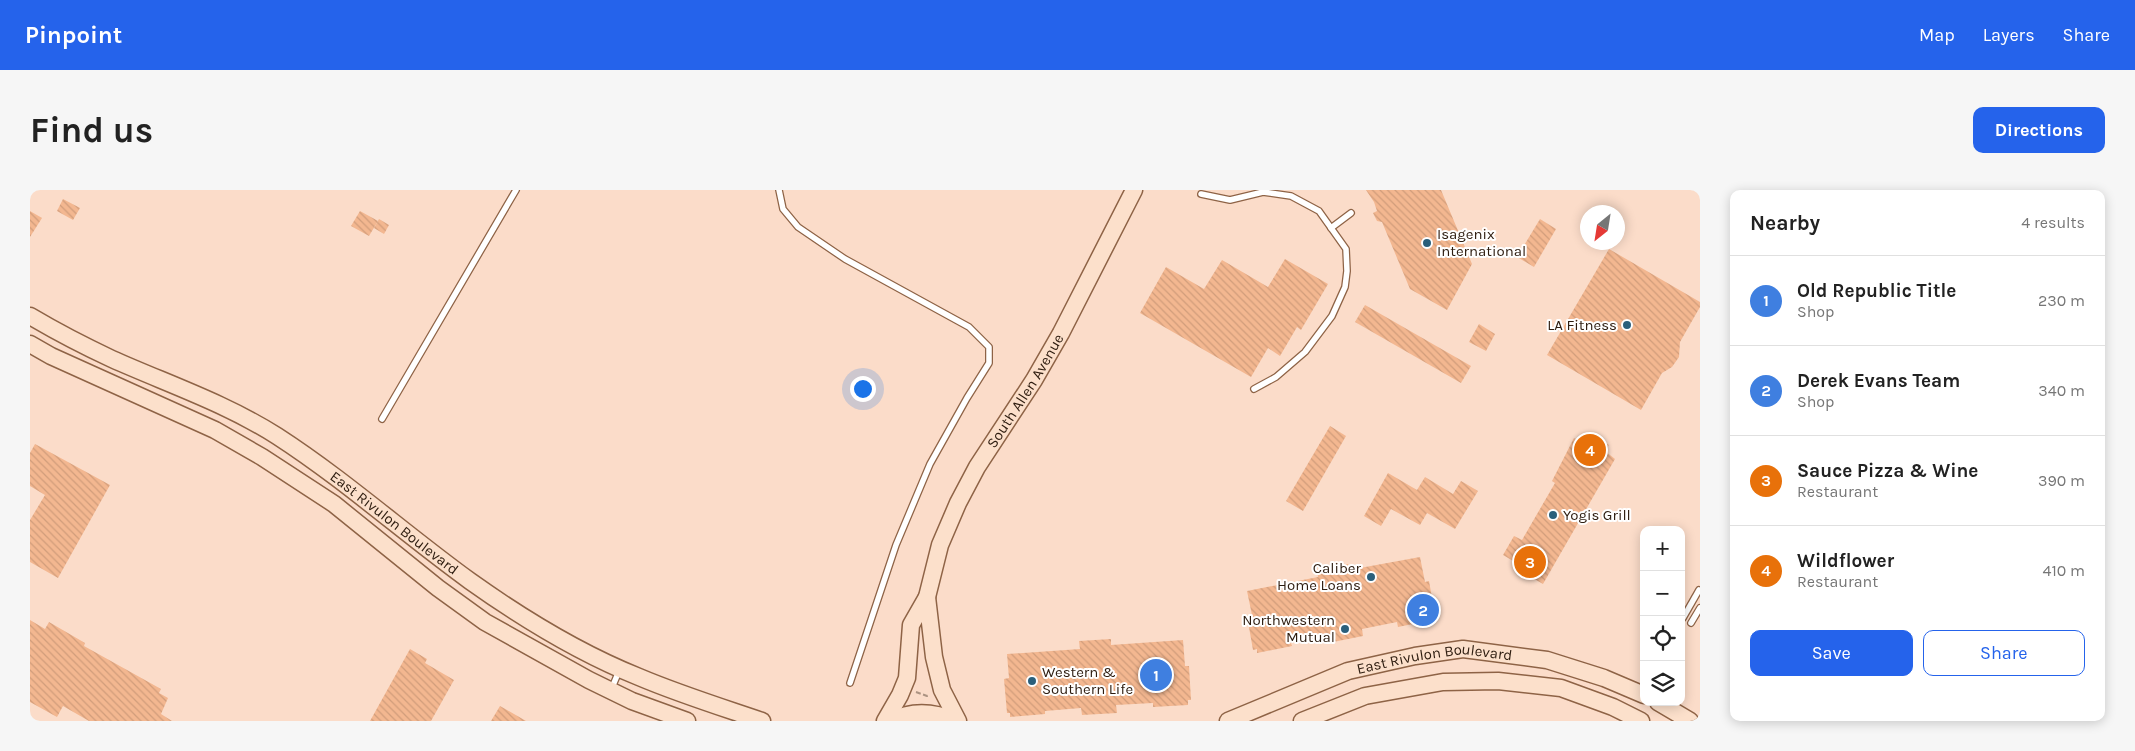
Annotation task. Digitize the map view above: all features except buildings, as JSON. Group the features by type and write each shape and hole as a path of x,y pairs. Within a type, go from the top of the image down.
{"street":[{"name":"South Allen Avenue","path":"885,721 900,695 907,678 911,625 927,597 940,545 958,503 977,467 1034,380 1061,333 1134,190"},
{"name":"East Rivulon Boulevard","path":"30,316 66,337 114,360 189,390 237,412 276,435 438,588 485,622 533,650 632,701 686,721"},
{"name":"East Rivulon Boulevard","path":"30,344 51,356 215,430 262,457 341,495 548,631 620,669 689,696 762,721"},
{"name":"South Allen Avenue","path":"927,597 934,657 942,690 956,721"},
{"name":"East Rivulon Boulevard","path":"1228,721 1348,671 1414,656 1463,649 1547,660 1604,678 1640,693"},
{"name":"East Rivulon Boulevard","path":"1302,721 1365,696 1443,682 1498,681 1561,688 1613,707 1642,721"},
{"path":"1665,706 1690,721"},
{"path":"890,721 901,716 921,712 941,715 956,721"}],"lane":[{"path":"382,419 516,190"},
{"path":"779,190 783,209 798,227 845,260 969,327 989,348 989,363 930,464 896,545 850,682"},
{"path":"1201,194 1230,200 1263,192 1291,196 1319,211 1346,249 1347,271 1342,298 1317,340 1276,376 1254,389"},
{"path":"1331,228 1351,213"},
{"path":"1684,616 1699,590"},
{"path":"1691,623 1700,608"},
{"path":"610,690 620,669"}],"path":[{"path":"915,692 928,696 932,694"}],"place":[{"name":"Isagenix International","path":"1427,243"},
{"name":"LA Fitness","path":"1627,325"},
{"name":"Wildflower","path":"1590,450"},
{"name":"Yogis Grill","path":"1553,515"},
{"name":"Sauce Pizza & Wine","path":"1530,562"},
{"name":"Caliber Home Loans","path":"1371,577"},
{"name":"Derek Evans Team","path":"1423,610"},
{"name":"Northwestern Mutual","path":"1345,629"},
{"name":"Old Republic Title","path":"1156,675"},
{"name":"Western & Southern Life","path":"1032,681"}]}
